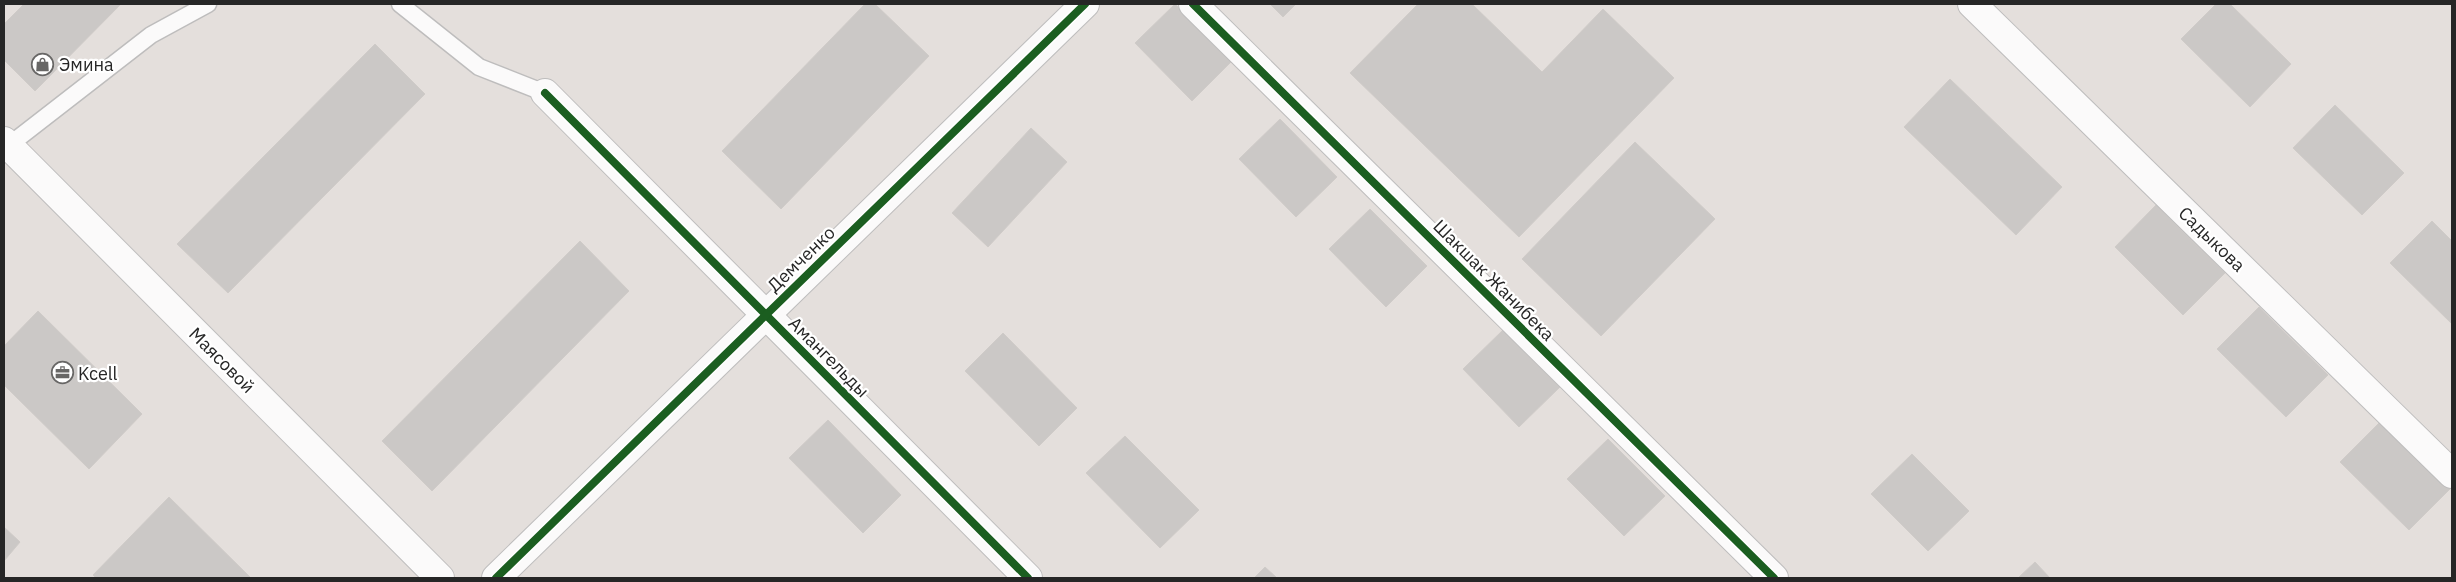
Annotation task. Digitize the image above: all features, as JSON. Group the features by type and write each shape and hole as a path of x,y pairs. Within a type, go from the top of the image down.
{"street":[{"name":"Демченко","path":"496,578 1085,4"},
{"name":"Шакшак Жанибека","path":"1194,4 1774,578"},
{"name":"Садыкова","path":"1972,4 2452,474"},
{"name":"Амангельды","path":"545,93 1028,578"},
{"name":"Маясовой","path":"6,144 440,578"}],"lane":[{"path":"6,144 151,35 208,4"},
{"path":"400,4 479,67 545,93"}],"building":[{"path":"24,4 121,4 35,91 4,60 4,24"},
{"path":"865,4 875,4 929,56 781,209 722,151"},
{"path":"1175,4 1232,61 1192,101 1135,43"},
{"path":"1270,4 1296,4 1283,17"},
{"path":"1418,4 1472,4 1542,72 1603,9 1674,78 1519,237 1350,73"},
{"path":"2216,4 2230,4 2291,64 2250,107 2181,39"},
{"path":"375,44 425,94 228,293 177,244"},
{"path":"1950,79 2062,187 2016,235 1904,127"},
{"path":"2335,105 2404,173 2362,215 2293,148"},
{"path":"1280,119 1337,177 1296,217 1239,159"},
{"path":"1031,128 1067,162 988,247 952,213"},
{"path":"1635,142 1715,219 1601,336 1522,259"},
{"path":"2156,205 2225,273 2183,315 2115,247"},
{"path":"1370,209 1427,266 1386,307 1329,249"},
{"path":"2432,221 2452,241 2452,324 2390,263"},
{"path":"580,241 629,291 432,491 382,441"},
{"path":"2259,307 2328,375 2286,417 2217,349"},
{"path":"38,311 142,414 89,469 4,385 4,346"},
{"path":"1504,329 1560,387 1519,427 1463,369"},
{"path":"1003,333 1077,408 1039,446 965,371"},
{"path":"828,420 901,495 863,533 789,458"},
{"path":"2382,420 2451,488 2409,530 2340,462"},
{"path":"1125,436 1199,510 1160,548 1086,473"},
{"path":"1608,439 1665,496 1624,536 1567,479"},
{"path":"1912,454 1969,511 1928,551 1871,494"},
{"path":"169,497 251,578 96,578 93,575"},
{"path":"4,527 20,542 4,561"},
{"path":"2035,562 2050,578 2018,578"},
{"path":"1265,567 1277,578 1254,578"}],"cycle path":[{"path":"496,578 1085,4"},
{"path":"1193,4 1774,578"},
{"path":"545,93 1028,578"}],"place":[{"name":"Эмина","path":"43,64"},
{"name":"Kcell","path":"62,373"}]}
